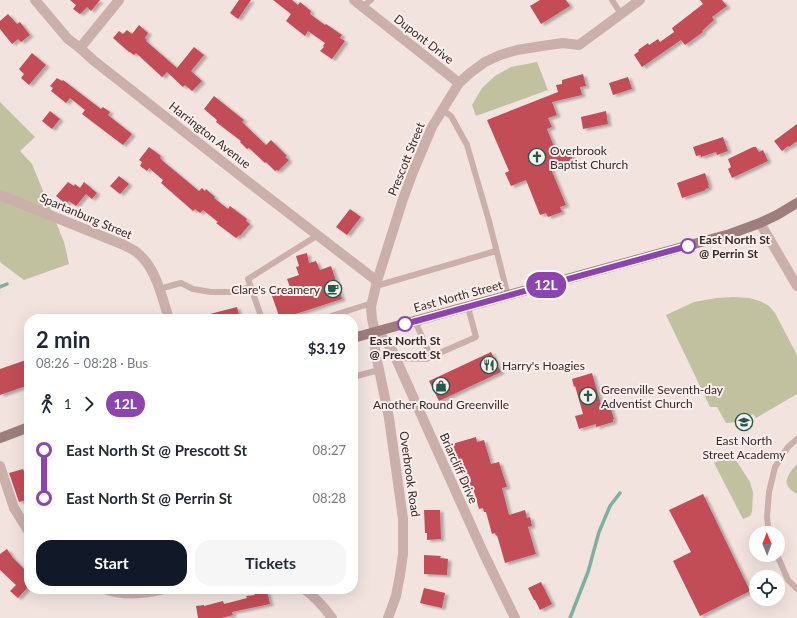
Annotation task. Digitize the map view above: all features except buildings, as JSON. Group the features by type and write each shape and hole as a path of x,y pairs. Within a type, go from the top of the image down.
{"main road":[{"name":"East North Street","path":"358,337 730,234 760,223 797,203"},
{"path":"0,438 24,429"}],"street":[{"name":"Harrington Avenue","path":"35,0 68,39 93,60 377,283"},
{"path":"80,48 119,0"},
{"name":"Dupont Drive","path":"354,0 459,83"},
{"name":"Prescott Street","path":"375,332 372,319 372,303 377,283 413,172 432,127 459,83 485,62 500,55 516,50 563,43 579,45 640,0"},
{"name":"Spartanburg Street","path":"0,195 124,245 135,251 144,259 155,277 167,314"},
{"path":"760,223 797,286"},
{"name":"Briarcliff Drive","path":"375,332 385,340 392,350 480,546 515,618"},
{"name":"Overbrook Road","path":"375,332 375,350 389,418 403,519 403,554 400,574 396,596 388,618"},
{"path":"0,466 14,508 24,524"},
{"path":"310,594 325,608 332,618"}],"lane":[{"path":"362,6 371,0"},
{"path":"612,0 621,14"},
{"path":"442,110 451,116 467,145 508,296"},
{"path":"260,314 248,279 318,236"},
{"path":"377,283 496,251"},
{"path":"159,289 181,283 193,289 211,292 232,292 251,287"},
{"path":"341,314 372,303"},
{"path":"395,358 426,359 476,337 468,306"},
{"path":"415,321 431,357"},
{"path":"358,376 378,370"},
{"path":"768,526 766,517 769,492 775,467 788,448 797,439"},
{"path":"780,562 788,580 797,589"}],"green space":[{"path":"537,62 548,90 476,116 472,105 482,88 495,76 511,67"},
{"path":"0,102 35,137 20,151 32,164 64,242 69,264 24,280 0,261"},
{"path":"734,297 749,298 760,301 769,306 775,313 797,355 797,394 756,418 753,414 738,422 726,423 717,407 710,407 666,315 694,302"},
{"path":"732,454 750,482 753,492 752,512 750,516 743,519 714,463"},
{"path":"797,464 797,494 788,487 787,480 790,472"}],"waterway":[{"path":"0,287 7,284"},
{"path":"570,618 588,572 599,532 610,506 620,493"}],"bus line":[{"name":"12L","path":"405,324 688,246"}],"place":[{"name":"Overbrook Baptist Church","path":"537,157"},
{"name":"East North St @ Perrin St","path":"688,246"},
{"name":"Clare's Creamery","path":"333,289"},
{"name":"East North St @ Prescott St","path":"405,324"},
{"name":"Harry's Hoagies","path":"489,365"},
{"name":"Another Round Greenville","path":"441,386"},
{"name":"Greenville Seventh-day Adventist Church","path":"588,396"},
{"name":"East North Street Academy","path":"744,422"}]}
